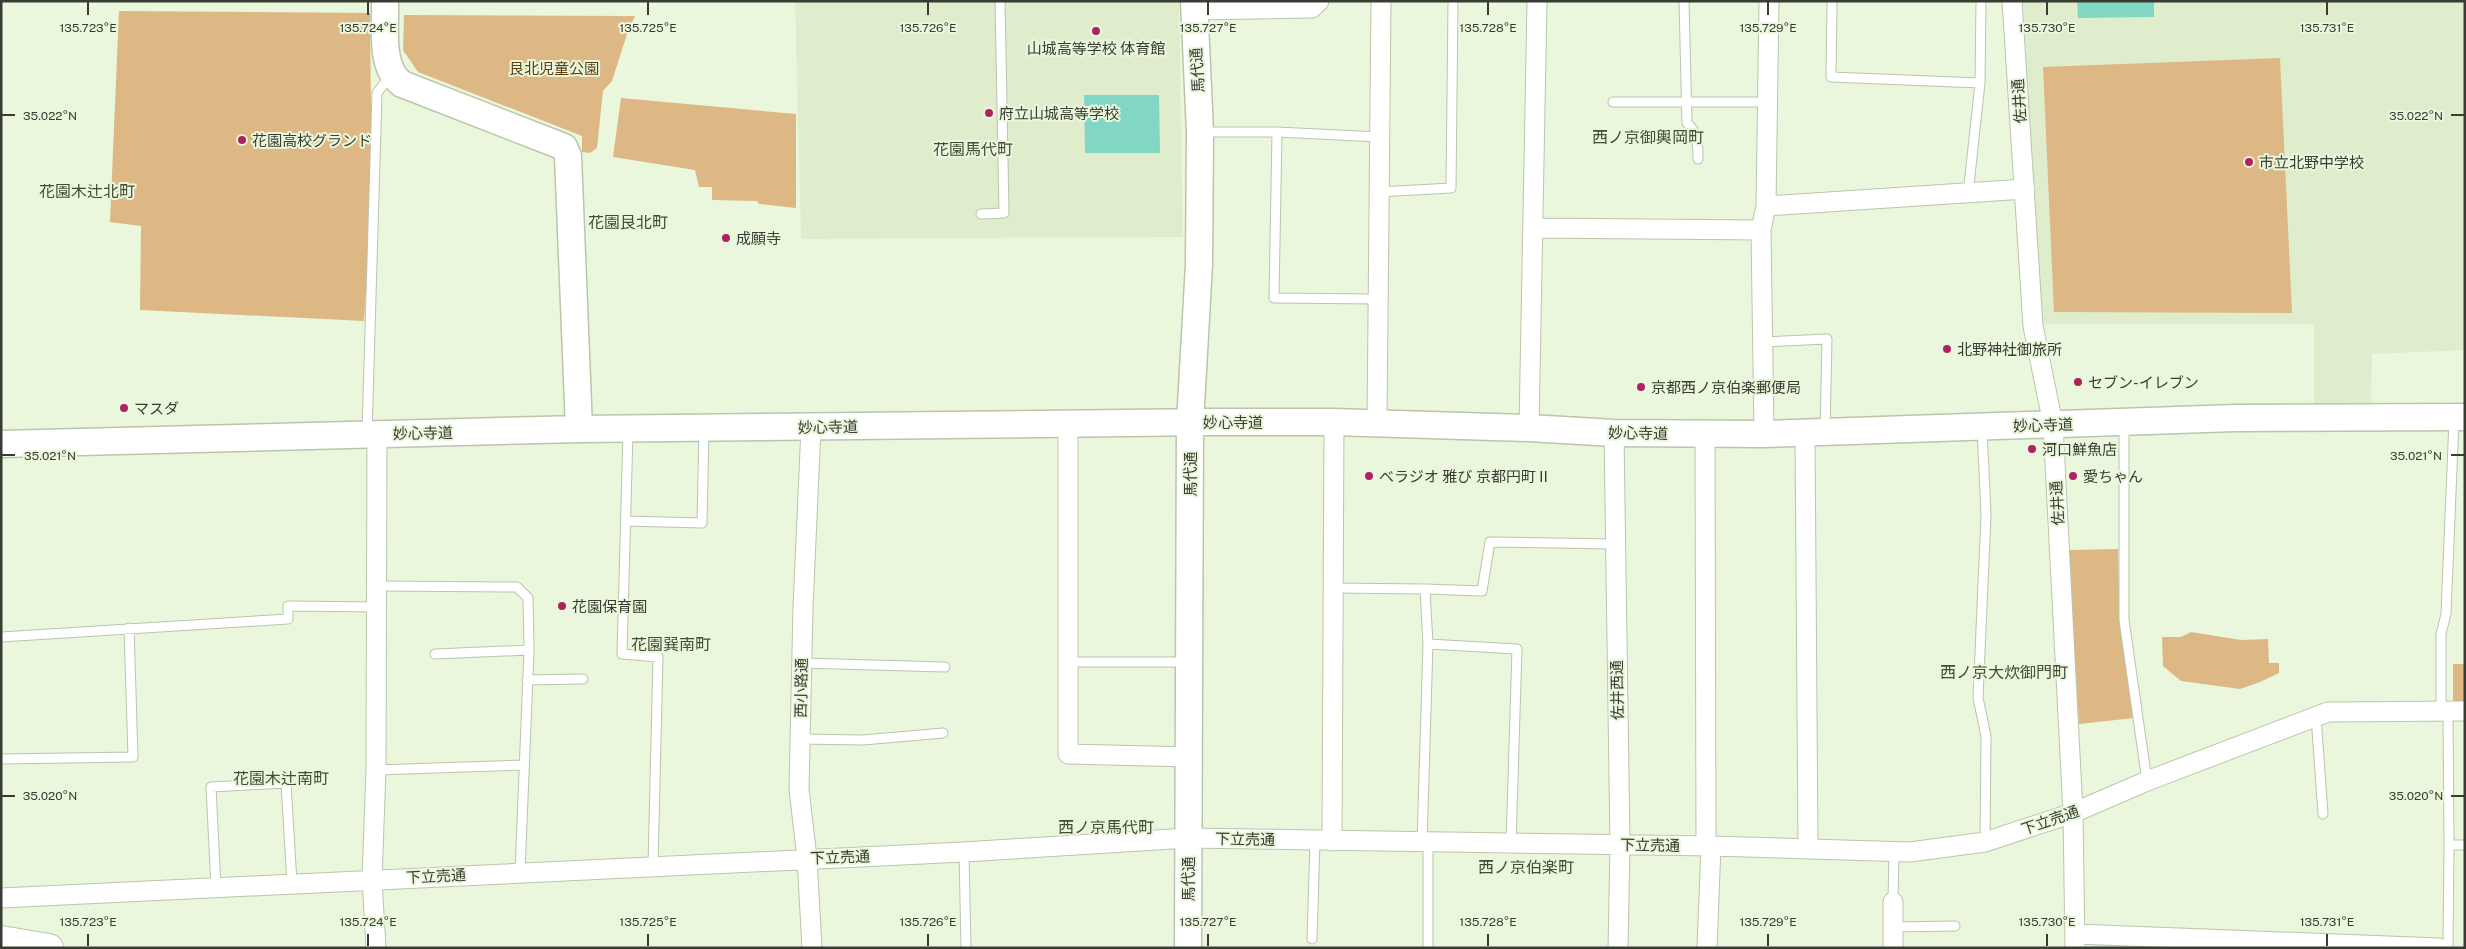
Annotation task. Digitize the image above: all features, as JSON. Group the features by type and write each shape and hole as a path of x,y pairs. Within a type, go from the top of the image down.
{"main road":[{"path":"385,1 386,55 392,74 402,84 564,147 568,156 579,429"},
{"name":"馬代通","path":"1188,948 1190,422 1199,264 1200,132 1194,6"},
{"name":"妙心寺道","path":"1,444 628,428 811,428 1190,422 1334,422 1529,428 1614,433 1764,434 2235,418 2459,417"},
{"path":"1,940 49,948"}],"street":[{"path":"1194,6 1278,5 1312,8 1319,1"},
{"path":"1377,423 1381,1"},
{"path":"1529,428 1537,1"},
{"path":"1764,434 1761,230 1766,206 1769,1"},
{"name":"佐井通","path":"2012,1 2032,326 2053,424 2073,813 2075,941"},
{"path":"1766,206 2025,190"},
{"path":"1533,228 1761,230"},
{"path":"1323,841 1334,588 1334,422"},
{"path":"1068,424 1068,754 1188,756"},
{"name":"西小路通","path":"811,428 799,788 807,858 812,948"},
{"name":"佐井西通","path":"1614,433 1620,845 1618,948"},
{"path":"1705,433 1707,948"},
{"path":"1808,848 1815,433"},
{"path":"372,434 378,586 376,770 372,879 376,948"},
{"name":"下立売通","path":"1,898 216,886 964,852 1188,838 1708,846 1910,852 1985,842 2073,813 2147,781 2328,712 2451,711"},
{"path":"1892,948 1893,902"},
{"path":"2075,941 2439,948"}],"lane":[{"path":"981,214 1004,213 1000,1"},
{"path":"1378,192 1451,188 1453,1"},
{"path":"1684,1 1687,123 1693,129 1698,144 1698,159"},
{"path":"1832,1 1831,76 1980,83"},
{"path":"1968,194 1980,83 1981,1"},
{"path":"372,434 377,93 392,74"},
{"path":"1613,102 1768,102"},
{"path":"1200,132 1277,132 1379,137"},
{"path":"1277,132 1274,298 1377,299"},
{"path":"1763,342 1827,340 1815,433"},
{"path":"2448,948 2451,711 2441,634 2446,614 2459,417"},
{"path":"2124,422 2124,620 2147,781"},
{"path":"628,428 622,654 658,657 653,866"},
{"path":"1982,428 1986,515 1978,698 1986,736 1985,842"},
{"path":"626,521 702,523 704,429"},
{"path":"1334,588 1482,591 1490,542 1615,544"},
{"path":"378,586 517,587 528,598 529,650 522,765 520,872"},
{"path":"1425,589 1428,644 1425,843 1428,948"},
{"path":"1,637 288,619 288,606 377,606"},
{"path":"1,759 133,757 129,628"},
{"path":"1428,644 1517,649 1511,844"},
{"path":"435,654 529,650"},
{"path":"1068,662 1189,662"},
{"path":"802,663 945,667"},
{"path":"527,680 584,679"},
{"path":"2316,716 2323,814"},
{"path":"800,738 863,740 943,733"},
{"path":"376,770 522,765"},
{"path":"216,886 211,787 286,783 292,883"},
{"path":"1312,938 1323,841"},
{"path":"2449,845 2465,845"},
{"path":"964,852 966,948"},
{"path":"1893,902 1894,852"},
{"path":"1893,927 1955,926"}],"shaded area":[{"name":"府立山城高等学校","path":"795,1 1179,1 1183,237 801,239"},
{"name":"市立北野中学校","path":"2023,1 2465,1 2465,350 2372,354 2371,404 2314,404 2314,324 2042,324"},
{"path":"2093,944 2193,948 2089,948"}],"green space":[{"name":"花園高校グランド","path":"119,11 370,13 372,198 364,321 140,310 141,226 110,222"},
{"name":"艮北児童公園","path":"404,15 635,16 628,31 612,81 603,91 597,148 590,153 582,152 582,136 418,72 403,50"},
{"path":"2280,58 2292,313 2054,312 2043,67"},
{"path":"621,98 796,114 796,208 759,204 757,201 712,200 712,187 699,187 695,170 613,157"},
{"path":"2118,549 2120,628 2134,718 2079,724 2068,550"},
{"path":"2191,632 2241,640 2268,639 2269,663 2279,663 2279,673 2240,689 2181,681 2163,666 2162,637 2181,637"},
{"path":"2453,664 2465,664 2465,701 2453,701"}],"water":[{"path":"2077,1 2154,1 2154,17 2078,18"},
{"path":"1084,95 1159,95 1160,153 1085,153"}],"place":[{"name":"山城高等学校 体育館","path":"1096,31"},
{"name":"府立山城高等学校","path":"989,113"},
{"name":"花園高校グランド","path":"242,140"},
{"name":"市立北野中学校","path":"2249,162"},
{"name":"成願寺","path":"726,238"},
{"name":"北野神社御旅所","path":"1947,349"},
{"name":"セブン-イレブン","path":"2078,382"},
{"name":"京都西ノ京伯楽郵便局","path":"1641,387"},
{"name":"マスダ","path":"124,408"},
{"name":"河口鮮魚店","path":"2032,449"},
{"name":"べラジオ 雅び 京都円町Ⅱ","path":"1369,476"},
{"name":"愛ちゃん","path":"2073,476"},
{"name":"花園保育園","path":"562,606"}],"district":[{"name":"西ノ京御輿岡町","path":"1648,137"},
{"name":"花園馬代町","path":"973,149"},
{"name":"花園木辻北町","path":"87,191"},
{"name":"花園艮北町","path":"628,222"},
{"name":"花園巽南町","path":"671,644"},
{"name":"西ノ京大炊御門町","path":"2004,672"},
{"name":"花園木辻南町","path":"281,778"},
{"name":"西ノ京馬代町","path":"1106,827"},
{"name":"西ノ京伯楽町","path":"1526,867"}]}
